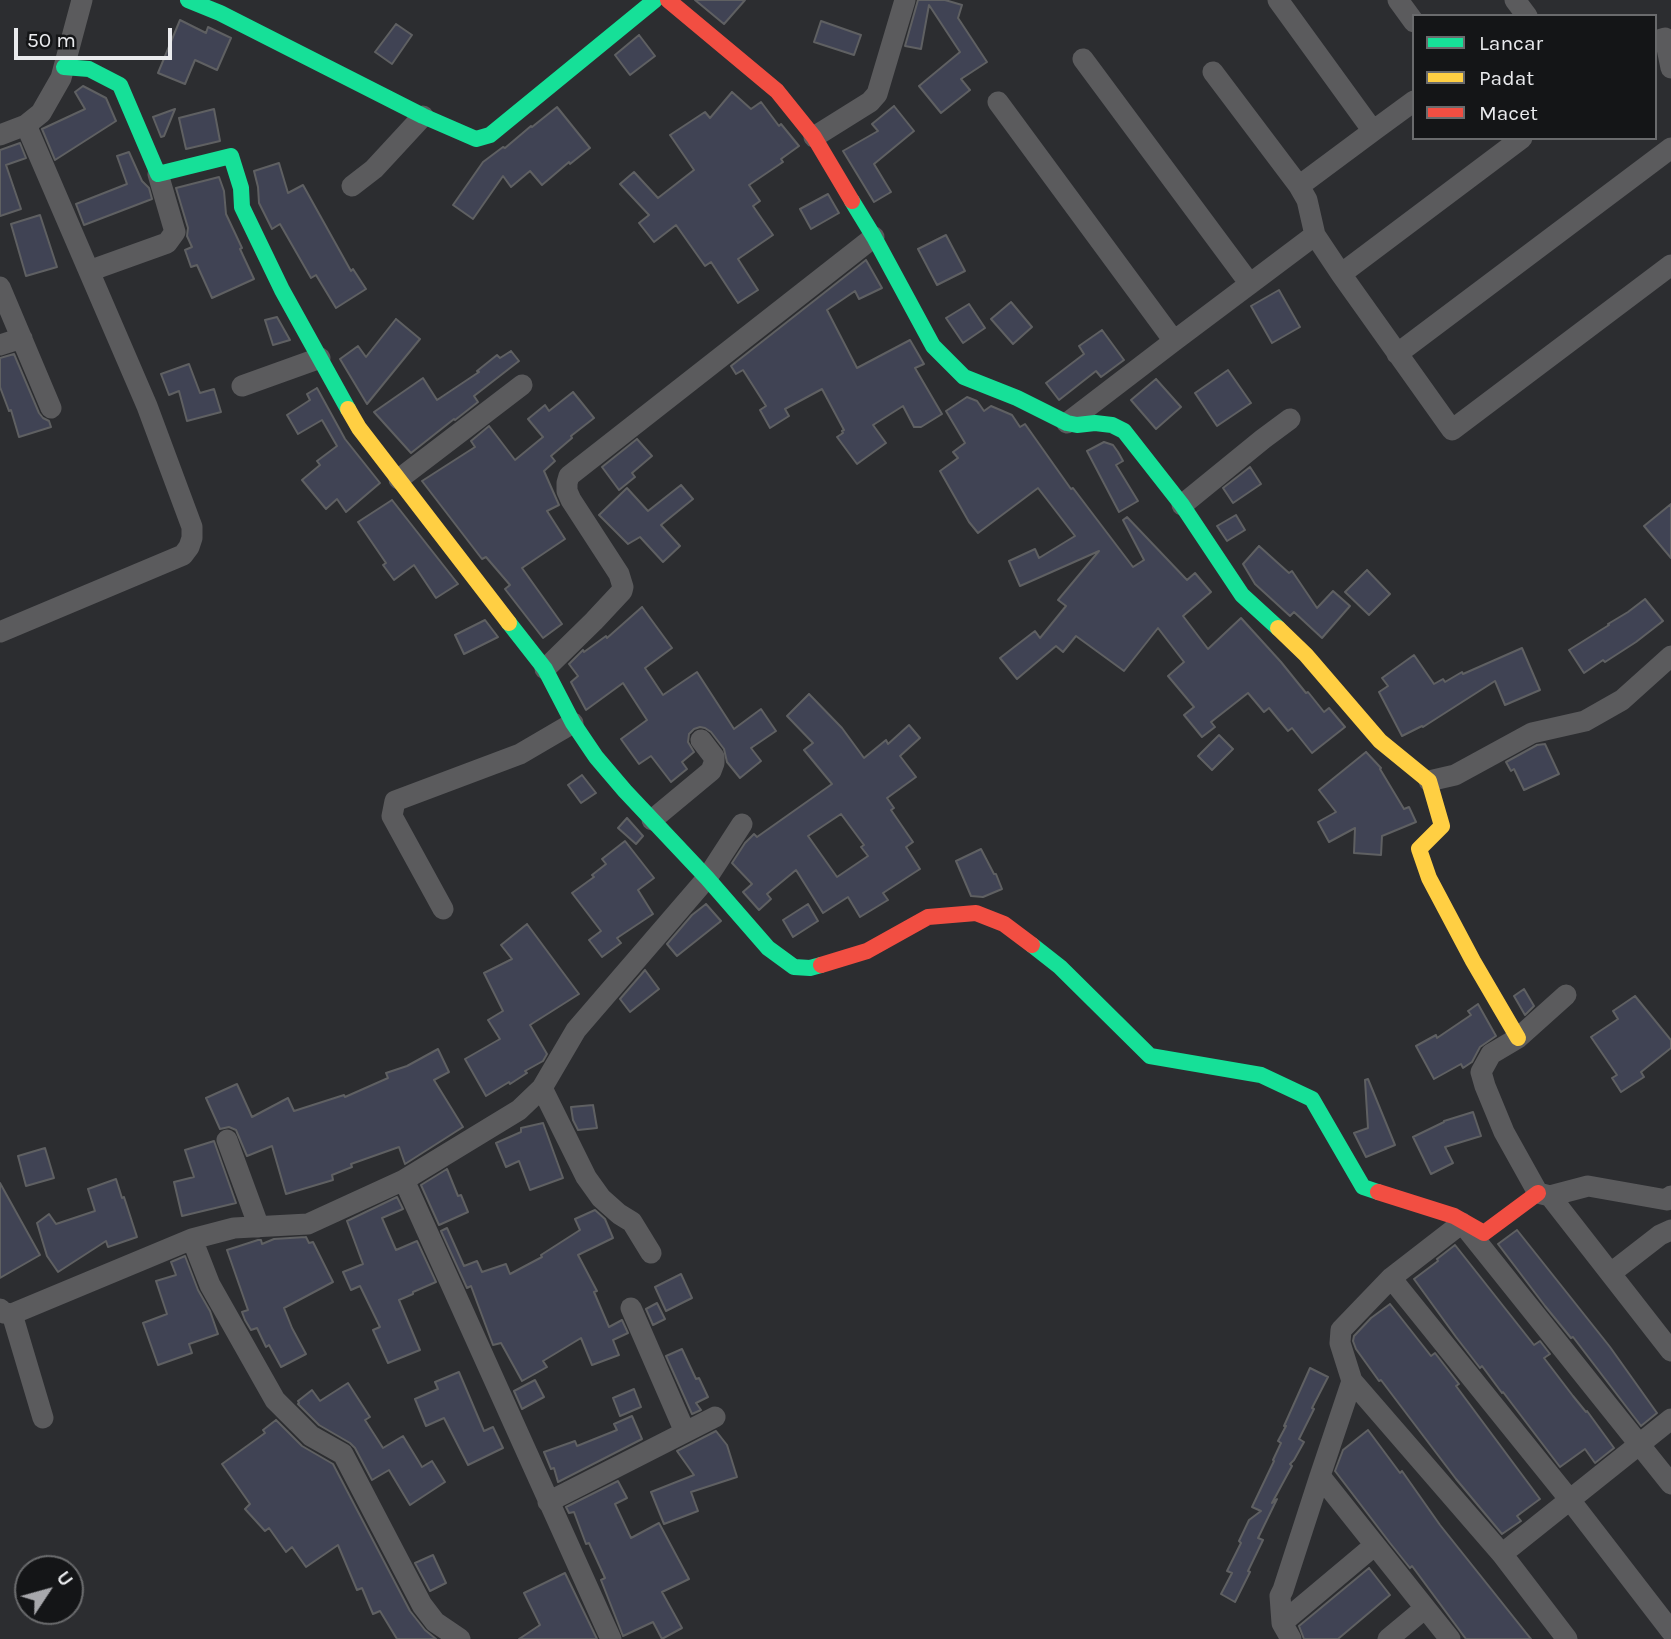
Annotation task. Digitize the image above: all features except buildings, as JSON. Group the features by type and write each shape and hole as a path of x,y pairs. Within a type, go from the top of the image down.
{"street":[{"path":"0,135 26,125 41,113 61,78 82,0"},
{"path":"188,0 224,7 423,116 475,139 490,135 655,0"},
{"path":"668,0 777,91 814,138 874,237 933,346 964,377 1017,398 1068,423 1112,425 1124,430 1182,505 1242,595 1306,654 1380,741 1429,781 1443,826 1419,849 1429,878 1518,1038"},
{"path":"814,138 870,102 877,94 905,0"},
{"path":"1279,0 1373,131"},
{"path":"1398,0 1412,19"},
{"path":"1657,40 1665,38 1671,68"},
{"path":"1083,59 1250,284"},
{"path":"64,67 89,69 120,85 158,174 175,232 167,243 89,271"},
{"path":"1213,72 1298,186 1307,200 1315,235 1396,354 1452,430 1671,265"},
{"path":"999,102 1174,341"},
{"path":"1298,186 1412,102"},
{"path":"352,186 374,169 423,116"},
{"path":"0,632 183,555 192,538 192,527 151,417 26,125"},
{"path":"1341,274 1519,140"},
{"path":"1396,354 1671,148"},
{"path":"158,174 231,156 241,188 242,207 282,290 359,428 545,669 573,723 596,757 768,948 794,967 810,968 867,951 928,917 976,913 1004,924 1059,967 1150,1056 1261,1075 1312,1099 1363,1187 1461,1221 1484,1233 1544,1195 1588,1186 1667,1200 1671,1196"},
{"path":"1068,423 1315,235"},
{"path":"545,669 594,621 623,587 619,575 570,500 567,491 569,476 874,237"},
{"path":"0,287 51,408"},
{"path":"0,345 22,338"},
{"path":"242,386 320,358"},
{"path":"399,479 522,385"},
{"path":"1182,505 1290,419"},
{"path":"1429,781 1455,775 1532,733 1585,721 1622,700 1671,656"},
{"path":"443,909 392,816 395,801 520,754 573,723"},
{"path":"652,820 711,771 714,758 702,740"},
{"path":"43,1418 6,1312 192,1239 234,1228 308,1224 404,1180 519,1110 542,1088 576,1030 707,878 742,824"},
{"path":"1566,995 1518,1038 1491,1054 1481,1072 1485,1086 1504,1132 1544,1195 1611,1273 1671,1351"},
{"path":"542,1088 586,1177 601,1198 632,1222 651,1254"},
{"path":"227,1140 259,1227"},
{"path":"404,1180 611,1639"},
{"path":"1461,1221 1391,1278 1341,1331 1340,1343 1352,1381 1502,1554 1567,1639"},
{"path":"1461,1221 1671,1484"},
{"path":"1611,1273 1660,1234 1671,1230"},
{"path":"192,1239 210,1285 275,1400 311,1436 343,1454 422,1605 435,1622 460,1639"},
{"path":"1391,1278 1570,1500 1671,1631"},
{"path":"631,1308 685,1432"},
{"path":"1286,1631 1280,1596 1352,1381"},
{"path":"548,1502 715,1417"},
{"path":"1502,1554 1671,1419"},
{"path":"1320,1476 1450,1639"},
{"path":"1286,1631 1375,1545"},
{"path":"1388,1639 1424,1609"}],"traffic: fast":[{"path":"188,0 220,13 423,116 476,139 490,135 655,0"},
{"path":"64,67 89,69 120,85 158,174 231,156 241,188 242,207 282,290 348,409"},
{"path":"852,201 933,346 964,377 1017,398 1067,423 1112,425 1124,431 1182,505 1242,595 1278,628"},
{"path":"509,623 545,669 573,723 596,757 768,948 794,967 810,968 821,965"},
{"path":"1032,945 1060,967 1150,1056 1261,1075 1312,1099 1363,1187 1378,1192"}],"traffic: slow":[{"path":"348,409 359,428 509,623"},
{"path":"1278,628 1306,655 1380,741 1429,781 1442,826 1419,849 1429,878 1518,1038"}],"traffic: jam":[{"path":"668,0 777,91 814,137 852,201"},
{"path":"821,965 867,951 928,917 976,913 1004,924 1032,945"},
{"path":"1378,1192 1454,1216 1484,1233 1538,1193"}]}
